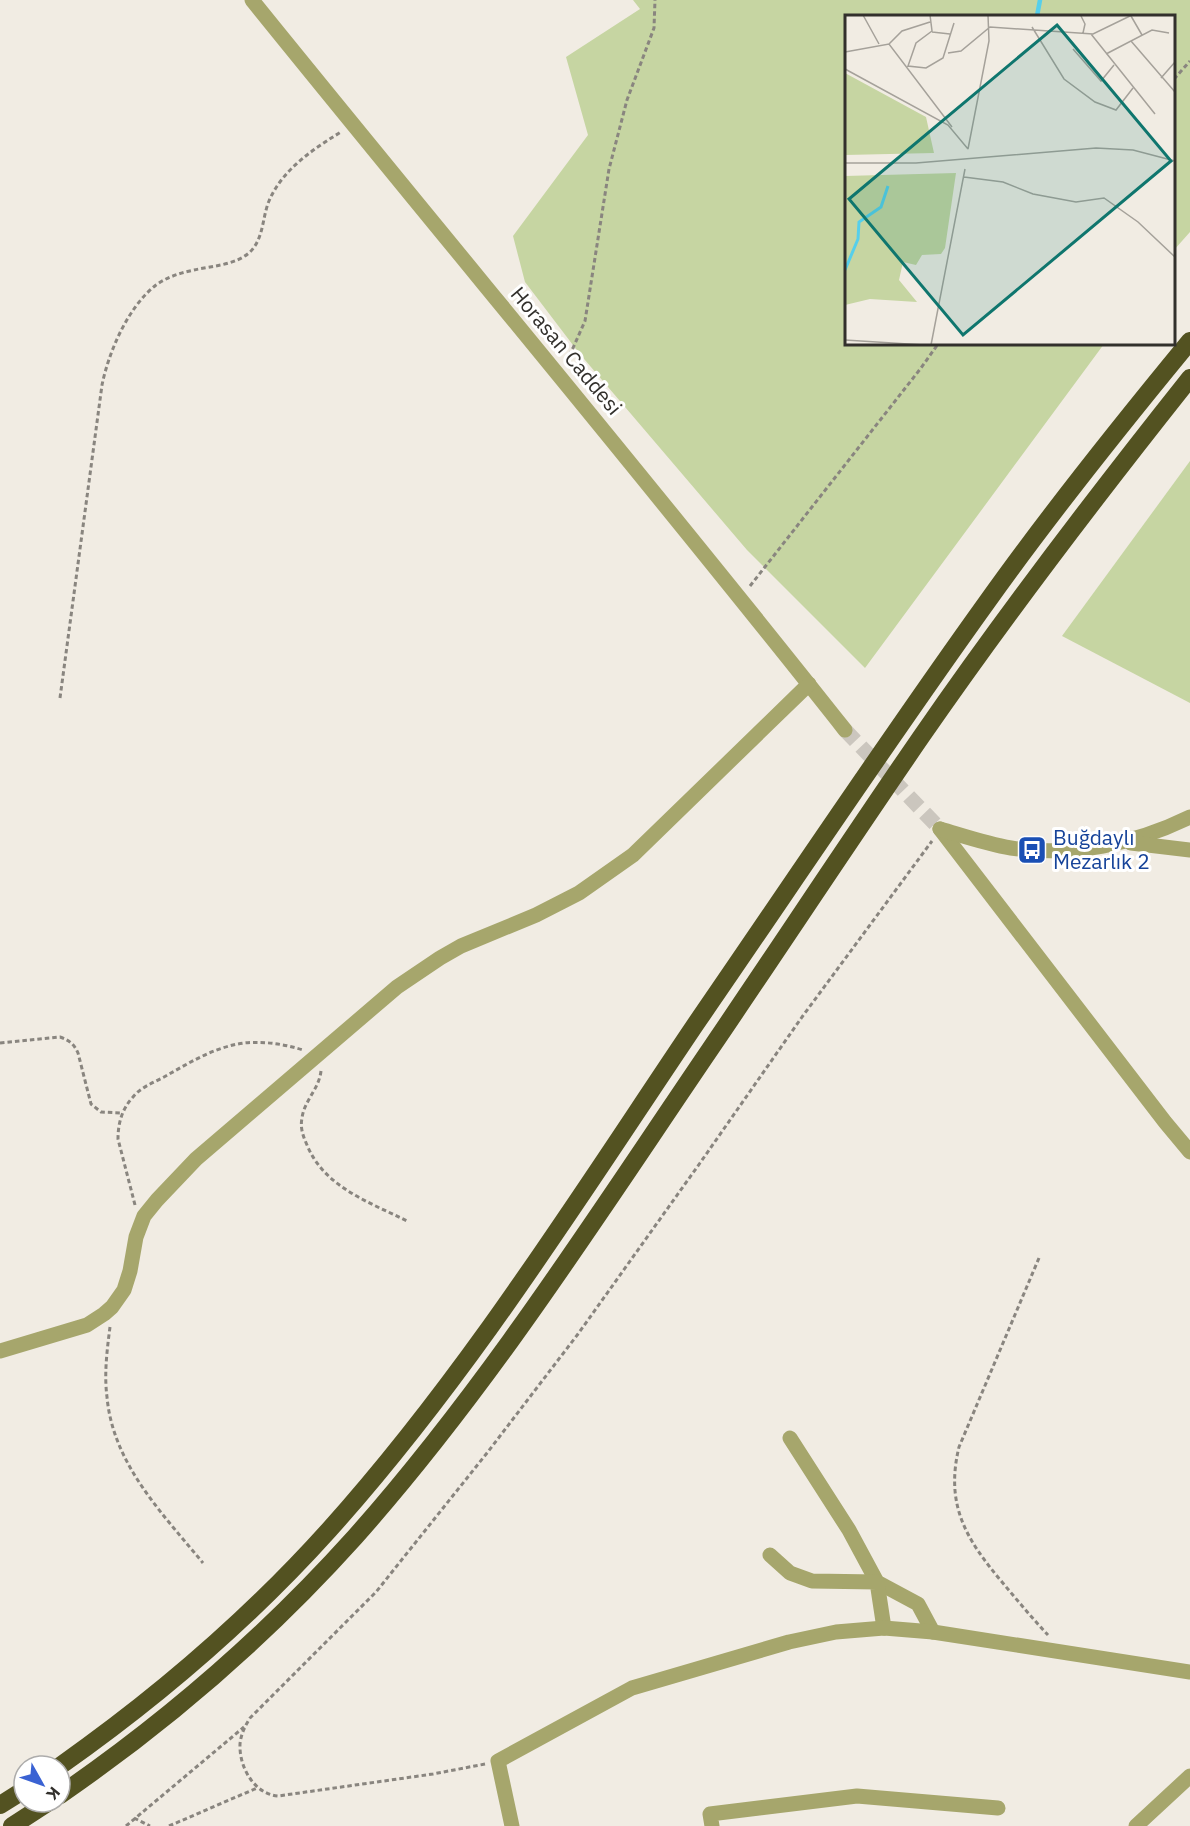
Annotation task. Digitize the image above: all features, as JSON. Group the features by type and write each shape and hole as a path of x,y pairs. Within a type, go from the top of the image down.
{"highway":[{"path":"72,1757 167,1685 242,1619 327,1532 406,1438 517,1288 886,745 989,598 1107,443 1190,341"},
{"path":"72,1787 145,1735 251,1644 322,1573 415,1466 492,1366 564,1265 923,735 1089,505 1190,378"},
{"path":"12,1826 30,1814"}],"street":[{"name":"Horasan Caddesi","path":"252,0 741,598 845,730"},
{"path":"0,1351 87,1326 96,1321 112,1307 128,1280 133,1248 140,1226 157,1200 196,1159 397,987 433,962 462,946 558,904 633,855 809,684"},
{"path":"940,829 988,843 1032,850 1074,850 1122,842 1190,817"},
{"path":"940,829 1190,1152"},
{"path":"1122,842 1190,850"},
{"path":"790,1438 849,1530 877,1582 884,1628"},
{"path":"770,1555 790,1572 812,1581 877,1582 918,1604 933,1632"},
{"path":"512,1826 498,1761 632,1688 812,1636 884,1628 933,1632 1190,1672"},
{"path":"1136,1826 1190,1776"},
{"path":"712,1826 710,1814 857,1796 999,1808"}],"path":[{"path":"556,373 573,348 585,321 609,169 627,100 654,28 655,0"},
{"path":"1175,77 1190,61"},
{"path":"60,698 102,384 106,366 118,336 147,293 164,280 183,272 233,262 250,251 260,235 269,202 282,179 317,148 353,125"},
{"path":"741,598 937,345"},
{"path":"498,1761 433,1774 278,1796 257,1788 245,1768 241,1752 242,1735 250,1718 376,1592 487,1453 578,1334 802,1017 940,829"},
{"path":"0,1043 60,1036 66,1038 78,1053 91,1104 102,1112 122,1113"},
{"path":"140,1226 118,1139 119,1122 126,1105 139,1090 203,1056 230,1046 258,1042 288,1046 316,1056 321,1070 320,1077 301,1121 309,1150 322,1170 341,1188 407,1221"},
{"path":"1039,1258 959,1447 954,1488 963,1526 974,1547 1011,1594 1063,1652"},
{"path":"112,1307 106,1384 109,1412 115,1433 142,1489 203,1563"},
{"path":"126,1826 245,1726"},
{"path":"169,1826 257,1788"},
{"path":"134,1818 150,1826"}],"green space":[{"path":"633,0 1190,0 1190,232 1175,249 1175,15 845,15 845,345 1103,345 865,668 747,550 579,353 525,282 513,236 588,135 566,57 640,9"},
{"path":"1190,461 1190,703 1062,636"}],"waterway":[{"path":"1037,15 1040,0"}],"tunnel":[{"path":"845,730 940,829"}],"place":[{"name":"Buğdaylı Mezarlık 2","path":"1032,850"}]}
